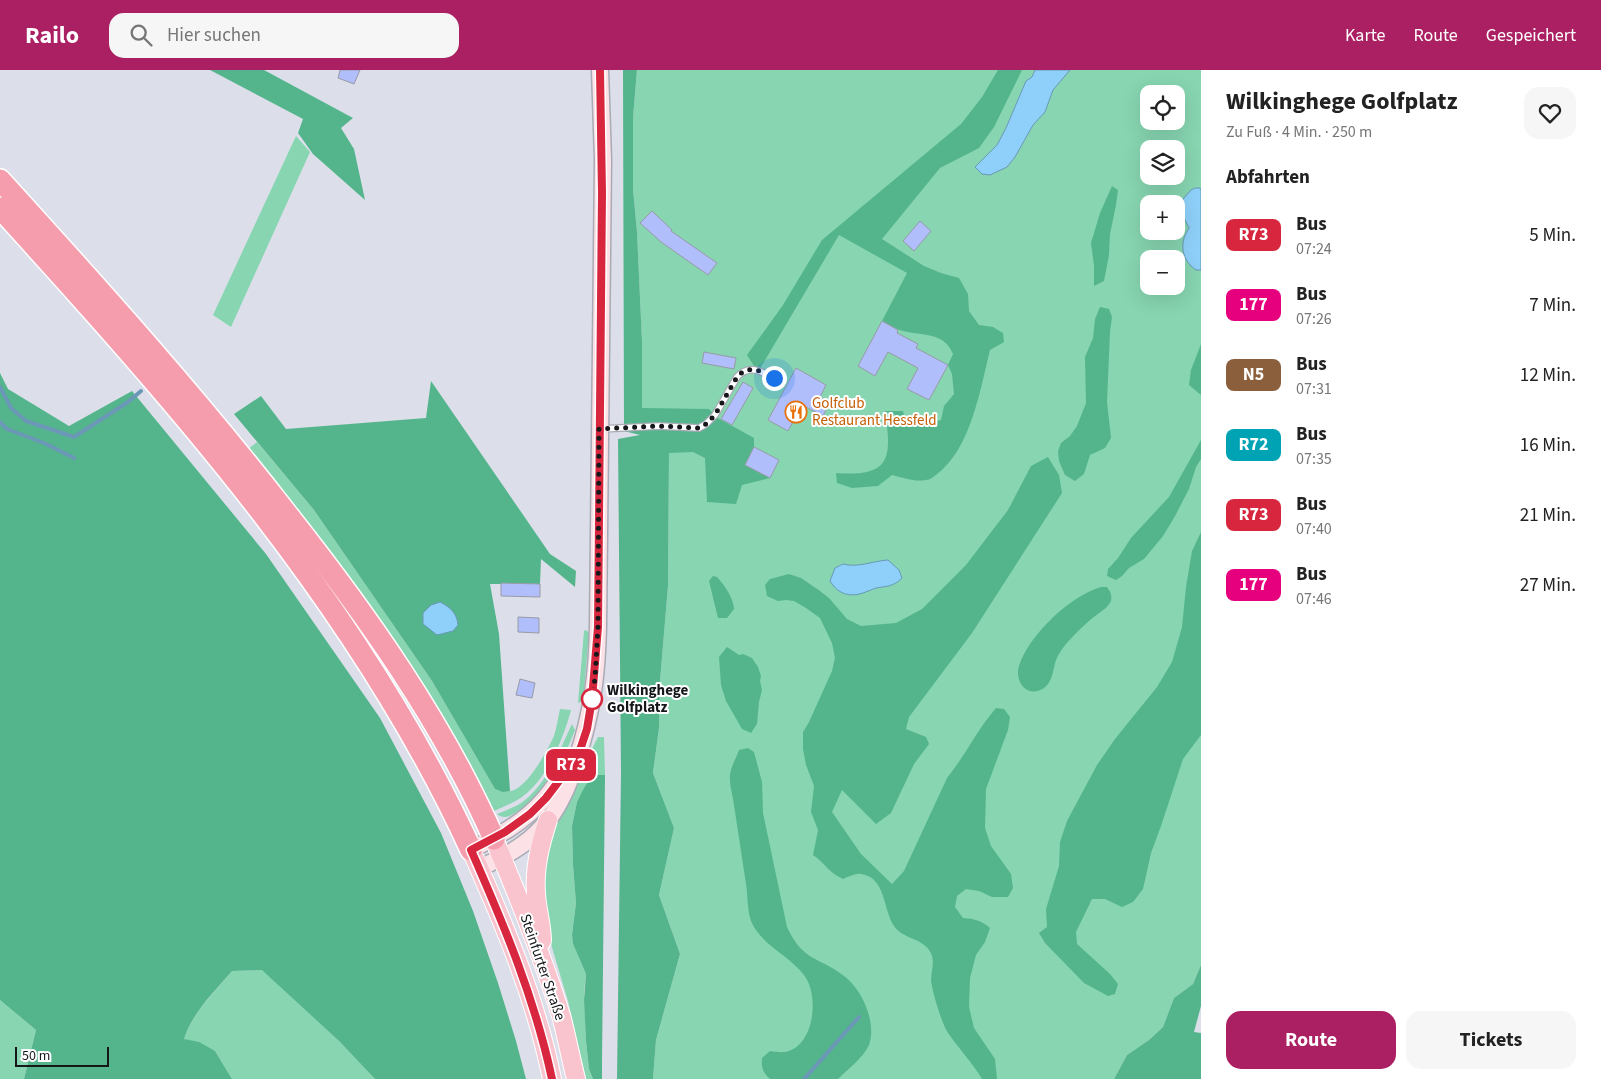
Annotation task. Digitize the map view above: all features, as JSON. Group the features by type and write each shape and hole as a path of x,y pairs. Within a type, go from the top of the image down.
{"highway":[{"path":"0,180 180,383 260,479 328,567 372,628 417,696 447,746 498,848"},
{"path":"0,208 138,363 250,496 298,560 350,635 393,702 440,787 476,859"}],"main road":[{"path":"544,964 542,927 537,906 536,880 539,847 548,820 569,783 584,740 590,715 596,664 603,170 600,70"},
{"path":"498,848 518,823 539,805 578,756"},
{"path":"476,859 498,848 528,840 548,820"},
{"name":"Steinfurter Straße","path":"498,848 544,964 562,1020 576,1079"},
{"name":"Steinfurter Straße","path":"476,859 495,902 525,981 542,1035 552,1079"}],"lane":[{"path":"599,429 659,426 699,428 715,415 737,377 742,372 755,369 774,378"}],"green space":[{"path":"210,70 264,70 353,118 341,128 354,149 365,200 313,154 298,133 303,119"},
{"path":"623,70 637,70 633,118 633,189 642,341 642,408 709,409 716,417 754,438 754,447 745,465 770,478 742,485 736,504 707,502 705,458 693,452 669,453 668,586 660,681 659,728 653,773 674,828 659,895 680,954 656,1040 653,1079 617,1079 621,772 618,439 640,435 624,431"},
{"path":"637,70 1201,70 1201,965 1193,984 1174,998 1163,1027 1149,1040 1127,1055 1114,1079 653,1079 656,1040 680,954 659,895 674,828 653,773 659,728 660,681 668,586 669,452 642,435 642,341 633,189 633,118"},
{"path":"998,70 1022,70 994,127 979,148 940,168 882,239 924,266 959,278 968,294 969,311 979,325 993,327 1003,333 1004,342 990,350 978,400 966,435 948,464 936,475 929,480 918,480 892,475 878,486 852,488 837,483 836,473 868,472 878,468 884,461 888,441 885,411 903,411 907,427 941,420 944,406 954,394 952,374 948,365 953,354 949,346 937,338 900,330 882,321 907,273 839,235 758,372 747,355 783,305 822,240 961,124 982,97"},
{"path":"296,136 310,152 231,327 213,315"},
{"path":"1112,186 1118,190 1110,234 1109,255 1104,281 1094,286 1091,243 1100,213"},
{"path":"1100,307 1109,309 1112,317 1107,402 1111,438 1105,448 1090,455 1084,474 1075,481 1065,475 1059,461 1058,451 1061,443 1070,436 1077,426 1086,403 1085,357 1093,338 1095,319"},
{"path":"1201,344 1201,395 1189,385 1191,370"},
{"path":"0,373 8,389 69,426 132,391 266,554 380,718 441,833 473,911 498,983 526,1079 375,1079 339,1041 262,970 232,971 198,1011 184,1039 199,1042 215,1051 232,1079 24,1079 36,1030 0,1000"},
{"path":"431,381 550,554 576,571 575,587 541,559 540,584 490,584 499,634 510,791 503,792 495,789 432,681 314,510 234,414 261,396 286,429 426,418"},
{"path":"1201,440 1201,459 1196,467 1189,489 1163,536 1144,559 1129,568 1122,576 1116,580 1107,576 1108,569 1131,538 1169,497"},
{"path":"257,442 314,510 432,681 495,789 511,791 524,783 536,768 551,743 560,709 571,710 553,758 539,780 522,797 494,811 489,806 247,450"},
{"path":"1048,457 1059,475 1062,493 972,633 909,717 906,729 926,737 929,744 914,764 891,813 876,824 842,790 832,812 861,854 892,884 904,871 947,778 983,725 996,708 1004,709 1010,717 1008,730 986,789 985,828 991,846 1011,874 1013,888 1008,897 992,897 979,891 966,889 957,896 955,907 963,918 977,920 990,928 985,942 976,955 970,978 969,1007 974,1028 995,1059 997,1079 982,1079 948,1033 943,1023 931,982 933,959 929,950 920,942 898,931 890,919 880,888 869,876 859,874 843,879 834,874 813,855 818,830 811,812 814,786 806,765 803,749 803,732 832,671 835,658 832,643 820,618 794,601 778,601 767,596 765,585 770,579 789,574 801,578 820,591 829,598 847,619 861,626 896,623 922,609 966,565 1008,510 1031,466"},
{"path":"1201,532 1201,735 1183,759 1151,853 1143,889 1133,902 1122,907 1105,899 1092,899 1076,932 1077,944 1110,974 1118,984 1115,994 1108,996 1084,983 1045,943 1039,933 1047,927 1046,909 1059,866 1060,842 1067,821 1097,765 1115,739 1157,687 1172,662 1182,627 1192,551"},
{"path":"713,576 717,577 723,584 732,600 734,609 727,618 718,618 709,581"},
{"path":"1101,587 1107,587 1111,598 1110,602 1065,645 1057,658 1048,685 1038,691 1028,690 1020,683 1018,672 1024,654 1032,642 1052,618 1064,608 1089,592"},
{"path":"586,630 589,633 583,701 578,703 584,631"},
{"path":"727,647 739,655 743,654 752,658 761,676 762,690 757,724 751,733 742,729 726,701 721,685 719,657"},
{"path":"572,724 575,730 570,742 546,786 528,804 508,817 497,814 522,802 541,783 553,765"},
{"path":"598,737 604,737 605,775 598,775 577,802 572,826 576,903 572,935 573,944 586,974 584,993 586,1041 589,1069 593,1079 586,1079 568,1001 548,934 541,873 558,815"},
{"path":"748,748 754,752 762,782 763,813 787,927 799,947 805,953 835,970 851,982 862,998 869,1017 871,1036 869,1045 859,1059 838,1079 770,1079 762,1067 762,1058 770,1051 789,1051 798,1046 809,1028 813,1005 809,983 804,975 761,937 751,921 730,779 731,769 739,750"},
{"path":"598,775 605,775 602,1079 593,1079 589,1069 586,1041 584,1000 586,974 573,944 572,935 576,903 572,826 577,802 583,790 589,780"},
{"path":"1201,965 1201,1006 1194,1032 1201,1033 1201,1079 1114,1079 1127,1055 1149,1040 1163,1027 1174,998 1193,984"},
{"path":"263,970 339,1041 375,1079 232,1079 215,1051 184,1039 192,1020 232,971"},
{"path":"0,1000 36,1030 24,1079 0,1079"}],"water":[{"path":"1035,70 1070,70 1053,90 1045,112 1033,125 1015,157 1007,167 990,175 982,174 975,167 997,145 1026,81 1032,77"},
{"path":"1200,188 1201,190 1201,270 1196,270 1191,266 1185,256 1185,250 1183,250 1184,240 1189,228 1185,220 1185,197 1191,190"},
{"path":"888,560 899,570 902,578 893,585 852,595 842,593 830,581 835,568 843,564 860,565"},
{"path":"440,602 452,611 458,625 453,631 437,635 423,624 423,613 431,605"}],"building":[{"path":"340,70 360,70 354,84 338,78"},
{"path":"652,211 671,231 717,263 708,275 661,242 640,223"},
{"path":"920,221 931,231 914,251 903,241"},
{"path":"882,321 898,330 897,333 918,344 916,348 948,365 929,400 907,389 918,368 888,352 875,376 858,366"},
{"path":"704,352 736,358 734,369 702,363"},
{"path":"796,368 826,385 820,397 830,402 823,416 802,405 788,431 768,420"},
{"path":"743,382 753,388 732,425 721,419"},
{"path":"754,447 779,460 770,478 745,465"},
{"path":"501,583 540,584 540,597 501,596"},
{"path":"518,617 539,618 539,633 518,632"},
{"path":"520,679 535,683 532,698 516,695"}],"waterway":[{"path":"0,387 11,408 26,421 74,437 128,402 141,391"},
{"path":"0,422 7,429 44,443 74,458"},
{"path":"804,1079 859,1017"}],"bus line":[{"name":"R73","path":"552,1079 542,1035 522,974 495,902 471,850 494,839 518,823 546,798 578,756 587,729 592,699 598,627 602,193 600,70"}],"place":[{"name":"Golfclub Restaurant Hessfeld","path":"796,412"},
{"name":"Wilkinghege Golfplatz","path":"592,699"}],"route":[{"path":"592,699 598,627 599,429 633,429 659,426 699,428 715,415 737,377 742,372 755,369 774,378"}]}
